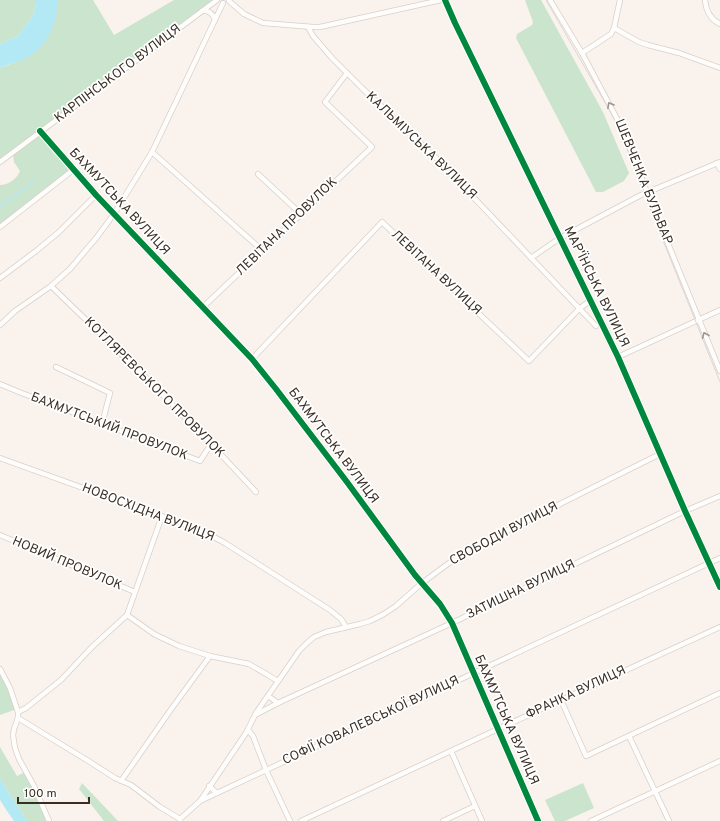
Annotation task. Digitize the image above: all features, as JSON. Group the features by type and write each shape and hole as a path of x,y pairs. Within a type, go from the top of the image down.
{"street":[{"path":"217,0 223,3"},
{"name":"КАРПІНСЬКОГО ВУЛИЦЯ","path":"0,162 217,0"},
{"path":"0,325 15,311 51,286 70,269 114,214 152,152 223,3 229,0 244,14 263,23 320,27 441,0"},
{"name":"МАР'ЇНСЬКА ВУЛИЦЯ","path":"444,0 618,357 720,587"},
{"name":"ШЕВЧЕНКА БУЛЬВАР","path":"550,0 582,53 623,130 720,371"},
{"path":"582,53 611,34 614,28 620,0"},
{"path":"705,0 708,13 711,18 720,24"},
{"path":"202,11 211,13 215,20"},
{"name":"КАЛЬМІУСЬКА ВУЛИЦЯ","path":"308,27 313,36 346,73 437,159 596,326"},
{"path":"614,28 639,42 690,56 720,68"},
{"name":"ЛЕВІТАНА ПРОВУЛОК","path":"203,307 372,147 325,102 346,73"},
{"name":"БАХМУТСЬКА ВУЛИЦЯ","path":"40,131 96,195 252,359 366,508 415,575 440,604 452,623 538,821"},
{"path":"152,152 263,251"},
{"path":"531,258 560,238 647,192 719,163 720,169"},
{"path":"0,227 73,170"},
{"path":"258,174 301,214"},
{"path":"0,278 36,251 58,232 96,195"},
{"name":"ЛЕВІТАНА ВУЛИЦЯ","path":"252,359 382,222 529,361 579,309 591,300"},
{"name":"КОТЛЯРЕВСЬКОГО ПРОВУЛОК","path":"51,286 212,444 256,492"},
{"path":"618,357 720,310"},
{"path":"56,367 110,393 102,424"},
{"name":"БАХМУТСЬКИЙ ПРОВУЛОК","path":"0,384 200,461 212,444"},
{"name":"СВОБОДИ ВУЛИЦЯ","path":"268,696 299,651 314,637 326,632 370,621 384,614 396,606 422,583 468,550 660,454"},
{"name":"НОВОСХІДНА ВУЛИЦЯ","path":"0,458 162,516 212,536 330,610 342,619 346,627"},
{"name":"ЗАТИШНА ВУЛИЦЯ","path":"255,715 452,623 685,511 720,496"},
{"path":"18,712 26,708 58,683 92,647 127,615 162,516"},
{"name":"НОВИЙ ПРОВУЛОК","path":"0,535 135,592"},
{"name":"СОФІЇ КОВАЛЕВСЬКОЇ ВУЛИЦЯ","path":"180,820 200,801 720,558"},
{"path":"127,615 154,634 179,646 210,656 245,662 278,681"},
{"name":"ФРАНКА ВУЛИЦЯ","path":"301,821 720,627"},
{"path":"121,781 210,656"},
{"path":"0,668 10,688 18,712 18,718 13,735 15,748 49,821"},
{"path":"561,700 586,756 720,693"},
{"path":"200,801 248,730 255,715 268,696 278,703"},
{"path":"18,718 115,778 131,785 180,820"},
{"path":"248,730 253,736 266,770 290,821"},
{"path":"629,736 669,821"},
{"path":"451,751 482,821"},
{"path":"591,821 720,761"},
{"path":"209,786 217,793"},
{"path":"443,821 475,806"}],"green space":[{"path":"0,0 36,0 36,5 33,16 18,36 0,44"},
{"path":"58,0 93,0 114,35 174,0 213,0 0,159 0,68 26,58 53,26"},
{"path":"525,0 541,0 603,112 629,173 624,181 603,192 596,192 516,38 517,34 532,25 533,22"},
{"path":"39,135 71,172 0,227 0,185 12,181 17,177 20,171 14,162 13,154"},
{"path":"0,669 17,709 0,715"},
{"path":"0,747 17,776 27,771 49,821 27,821 0,779"},
{"path":"82,783 118,821 104,821 79,789"},
{"path":"583,783 594,808 565,821 555,821 545,800"}],"water":[{"path":"36,0 58,0 56,17 50,34 46,41 34,53 0,68 0,44 18,36 33,16"},
{"path":"0,779 27,821 14,821 5,808 0,800"}],"waterway":[{"path":"0,206 34,182"}],"tram line":[{"path":"546,0 620,131 720,382"}],"cycle path":[{"path":"445,0 618,357 720,587"},
{"path":"40,131 96,195 252,359 347,482 415,575 440,604 452,623 538,821"}]}
